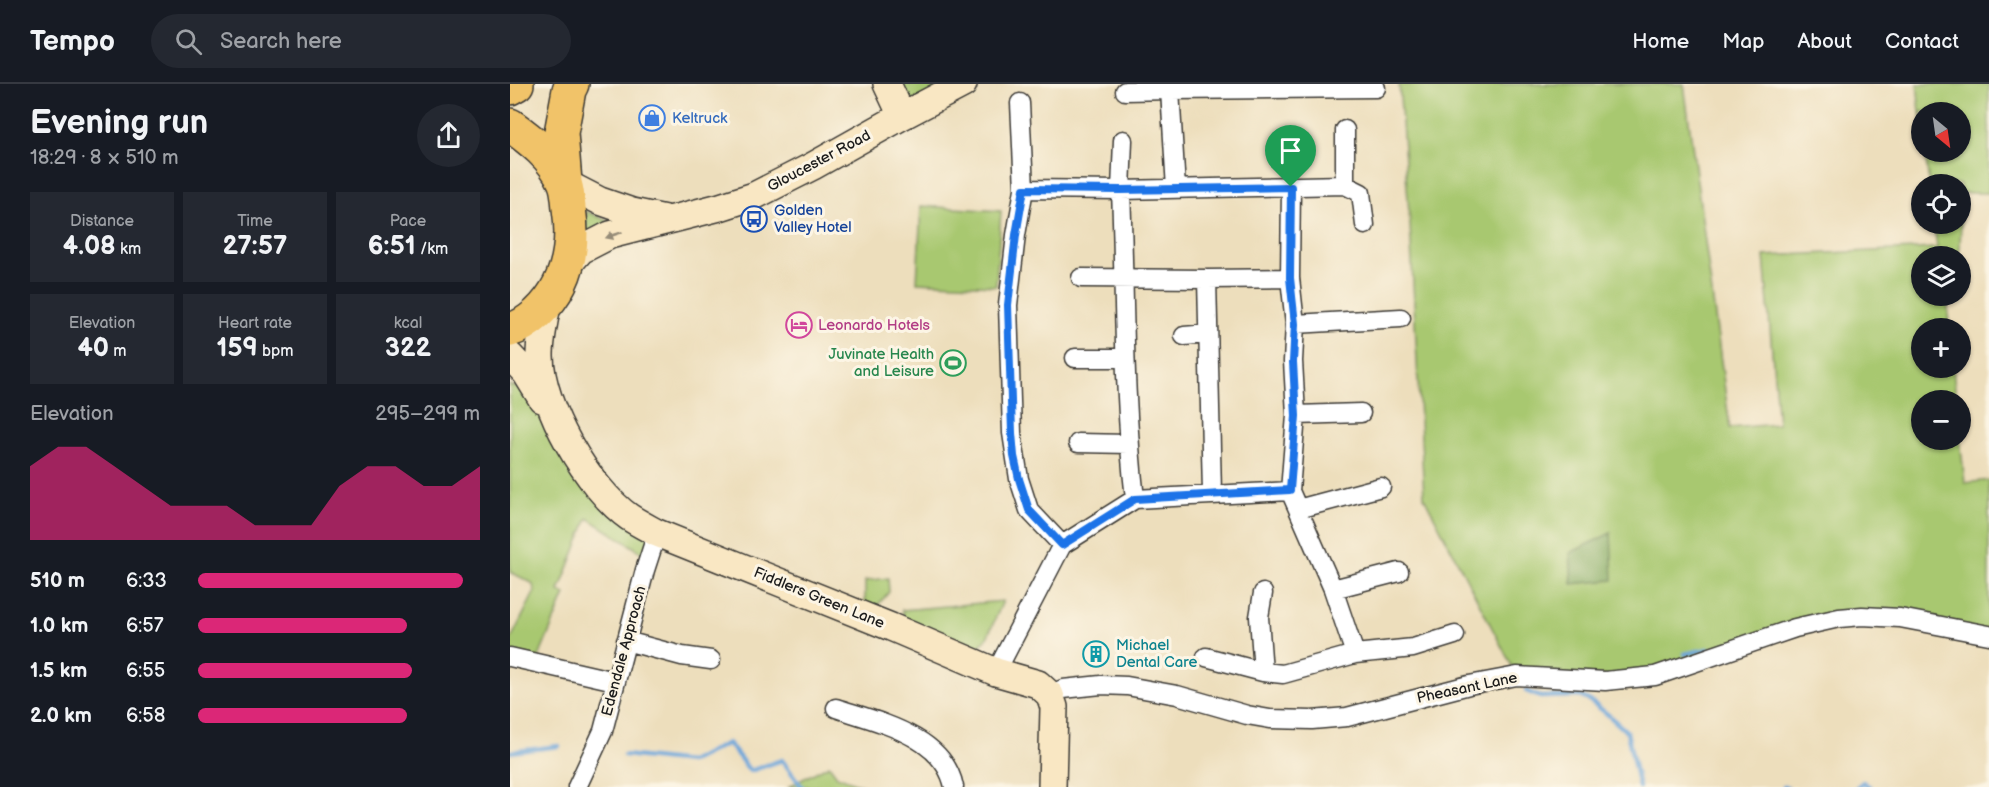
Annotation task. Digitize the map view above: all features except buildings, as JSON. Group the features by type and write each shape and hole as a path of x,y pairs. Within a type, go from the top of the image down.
{"highway":[{"path":"510,88 517,84"},
{"path":"510,330 530,320 547,305 559,288 568,265 570,219 561,133 572,84"},
{"path":"510,125 538,146 556,167 565,183"}],"street":[{"path":"887,84 902,116"},
{"name":"Gloucester Road","path":"568,265 581,250 610,235 754,196 963,84"},
{"path":"1125,91 1376,88"},
{"path":"1170,90 1176,189"},
{"path":"1020,103 1024,189 1008,305 1014,456 1029,510 1062,545"},
{"path":"1345,130 1345,185"},
{"path":"1123,140 1121,190 1124,358 1135,499"},
{"name":"Gloucester Road","path":"565,183 600,201 632,212 667,220"},
{"path":"1024,189 1121,190 1345,185 1361,193 1365,225"},
{"path":"1291,187 1290,278 1295,324 1293,362 1296,416 1290,490 1333,589 1355,654"},
{"path":"1081,278 1290,278"},
{"path":"1207,279 1212,493"},
{"name":"Fiddlers Green Lane","path":"547,305 540,356 541,373 550,406 591,478 628,516 657,533 891,627 996,672 1038,684 1050,695"},
{"path":"1295,324 1401,318"},
{"path":"1184,336 1208,334"},
{"name":"Fiddlers Green Lane","path":"510,356 526,373 539,396 550,406"},
{"path":"1075,358 1124,358"},
{"path":"1296,416 1361,413"},
{"path":"1078,443 1129,444"},
{"path":"1298,509 1381,487"},
{"path":"996,672 1062,545 1135,499 1290,490"},
{"name":"Edendale Approach","path":"577,787 603,731 645,570 657,533"},
{"path":"1333,589 1399,572"},
{"path":"1263,593 1259,617 1263,672"},
{"name":"Pheasant Lane","path":"1050,695 1063,688 1101,685 1127,686 1177,695 1246,715 1270,719 1312,720 1347,717 1469,685 1517,676 1605,681 1655,676 1795,628 1839,618 1862,616 1900,618 1989,635"},
{"path":"1206,657 1263,672 1283,674 1355,654 1413,648 1455,635"},
{"path":"626,640 682,656 711,660"},
{"path":"510,657 615,681"},
{"path":"1050,695 1054,707 1052,787"},
{"path":"836,708 904,733 923,743 943,761 954,787"}],"green space":[{"path":"887,84 963,84 902,116"},
{"path":"1399,84 1684,84 1730,428 1778,424 1764,256 1911,249 1911,306 1948,306 1948,318 1911,318 1911,378 1954,378 1955,390 1911,390 1911,450 1961,450 1965,483 1989,480 1989,635 1862,616 1655,676 1517,676 1424,497 1410,225"},
{"path":"1917,84 1989,84 1989,193 1971,193 1971,174 1928,174 1926,162 1971,162 1971,102 1919,102"},
{"path":"921,206 1001,211 996,286 917,282"},
{"path":"586,211 618,226 586,237"},
{"path":"1935,234 1961,234 1960,246 1937,246"},
{"path":"510,385 526,391 569,442 657,533 649,557 588,518 559,591 565,594 537,662 510,657 510,641 535,591 532,583 510,572"},
{"path":"1611,533 1613,580 1572,584 1570,553"},
{"path":"888,578 889,592 877,606 865,611 865,581"},
{"path":"1003,601 986,640 971,653 905,627 902,610"},
{"path":"829,765 837,776 865,787 788,787"}],"waterway":[{"path":"1685,654 1708,649"},
{"path":"1526,691 1540,697 1580,696 1606,713 1627,732 1639,787"},
{"path":"624,755 690,762 728,743 750,771 782,760 802,787"},
{"path":"510,752 559,746"},
{"path":"1857,787 1863,782 1870,787"}],"place":[{"name":"Keltruck","path":"652,118"},
{"name":"Golden Valley Hotel","path":"754,219"},
{"name":"Leonardo Hotels","path":"799,325"},
{"name":"Juvinate Health and Leisure","path":"953,363"},
{"name":"Michael Dental Care","path":"1096,654"}],"route":[{"path":"1291,187 1290,278 1295,324 1293,362 1296,416 1290,490 1135,499 1062,545 1029,510 1014,456 1008,305 1024,189 1291,187"}]}
